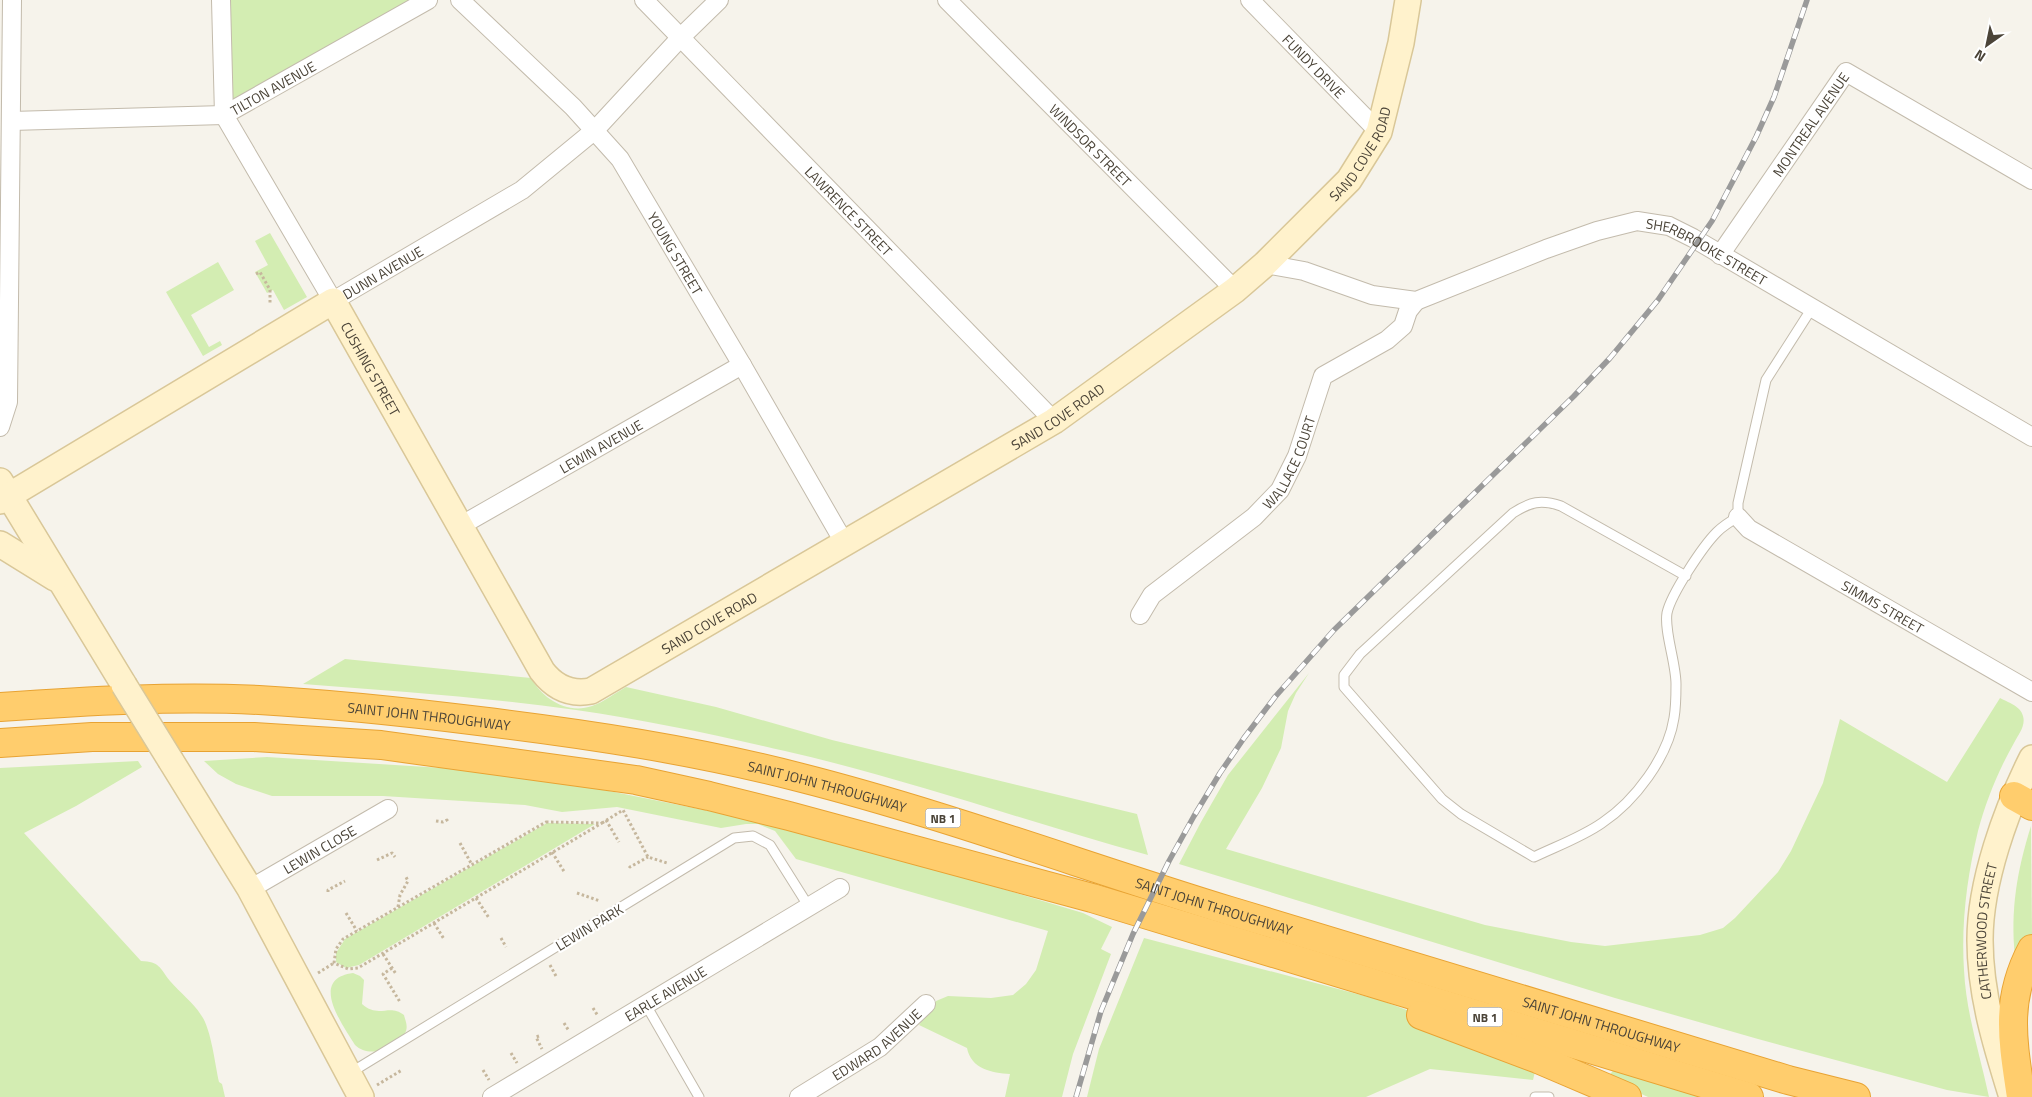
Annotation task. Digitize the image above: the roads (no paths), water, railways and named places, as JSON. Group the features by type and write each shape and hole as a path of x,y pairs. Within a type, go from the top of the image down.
{"highway":[{"name":"SAINT JOHN THROUGHWAY","path":"0,707 85,701 257,700 384,710 572,732 715,758 799,777 925,812 1229,911 1788,1080 1856,1097"},
{"name":"SAINT JOHN THROUGHWAY","path":"0,743 92,737 254,737 381,745 616,776 709,796 1092,898 1749,1097"},
{"path":"1222,938 1538,1059 1627,1097"},
{"path":"2021,1097 2008,1059 2014,1004 2020,977 2032,950"}],"street":[{"path":"0,428 8,402 12,0"},
{"name":"CUSHING STREET","path":"221,0 224,115 333,301 542,671 553,683 565,690"},
{"name":"TILTON AVENUE","path":"11,121 224,115 428,0"},
{"name":"YOUNG STREET","path":"460,0 573,107 596,130 620,159 845,544"},
{"name":"LAWRENCE STREET","path":"644,0 1054,421"},
{"name":"DUNN AVENUE","path":"3,493 522,190 596,130 681,37 719,0"},
{"name":"WINDSOR STREET","path":"947,0 1234,290"},
{"name":"FUNDY DRIVE","path":"1250,0 1379,132"},
{"name":"SAND COVE ROAD","path":"565,690 583,692 599,687 1054,421 1234,290 1265,264 1349,180 1379,132 1401,43 1408,0"},
{"name":"MONTREAL AVENUE","path":"1720,255 1846,72 2032,180"},
{"name":"SHERBROOKE STREET","path":"1265,264 1304,271 1372,295 1416,301 1546,249 1597,231 1637,221 1669,226 2032,437"},
{"name":"WALLACE COURT","path":"1140,615 1152,595 1254,517 1280,490 1297,456 1323,376 1387,340 1403,326 1408,311 1416,301"},
{"name":"LEWIN AVENUE","path":"460,526 742,365"},
{"path":"3,493 60,581 250,889 348,1074 369,1091"},
{"name":"SIMMS STREET","path":"1738,516 1744,524 1756,533 2032,692"},
{"path":"0,544 60,581"},
{"name":"CATHERWOOD STREET","path":"2012,1097 2008,1059 1984,985 1980,940 1982,912 1997,846 2026,799 2032,758"},
{"name":"LEWIN CLOSE","path":"250,889 388,808"},
{"name":"EARLE AVENUE","path":"492,1097 840,888"},
{"name":"EDWARD AVENUE","path":"799,1097 880,1047 926,1004"}],"lane":[{"path":"1686,576 1560,506 1544,501 1535,502 1513,513 1360,654 1344,675 1344,688 1442,799 1461,814 1534,857 1603,823 1636,792 1654,767 1670,734 1676,704 1674,661 1668,630 1668,612 1671,601 1712,538 1738,516 1738,503 1763,389 1774,365 1812,308"},
{"name":"LEWIN PARK","path":"348,1074 734,838 753,836 770,845 809,907"},
{"path":"646,1005 699,1097"},
{"path":"1535,1097 1549,1097"}],"railway":[{"path":"1076,1097 1101,1011 1133,934 1169,861 1220,773 1275,697 1334,630 1574,396 1610,358 1658,300 1712,221 1756,137 1774,97 1807,0"}]}
